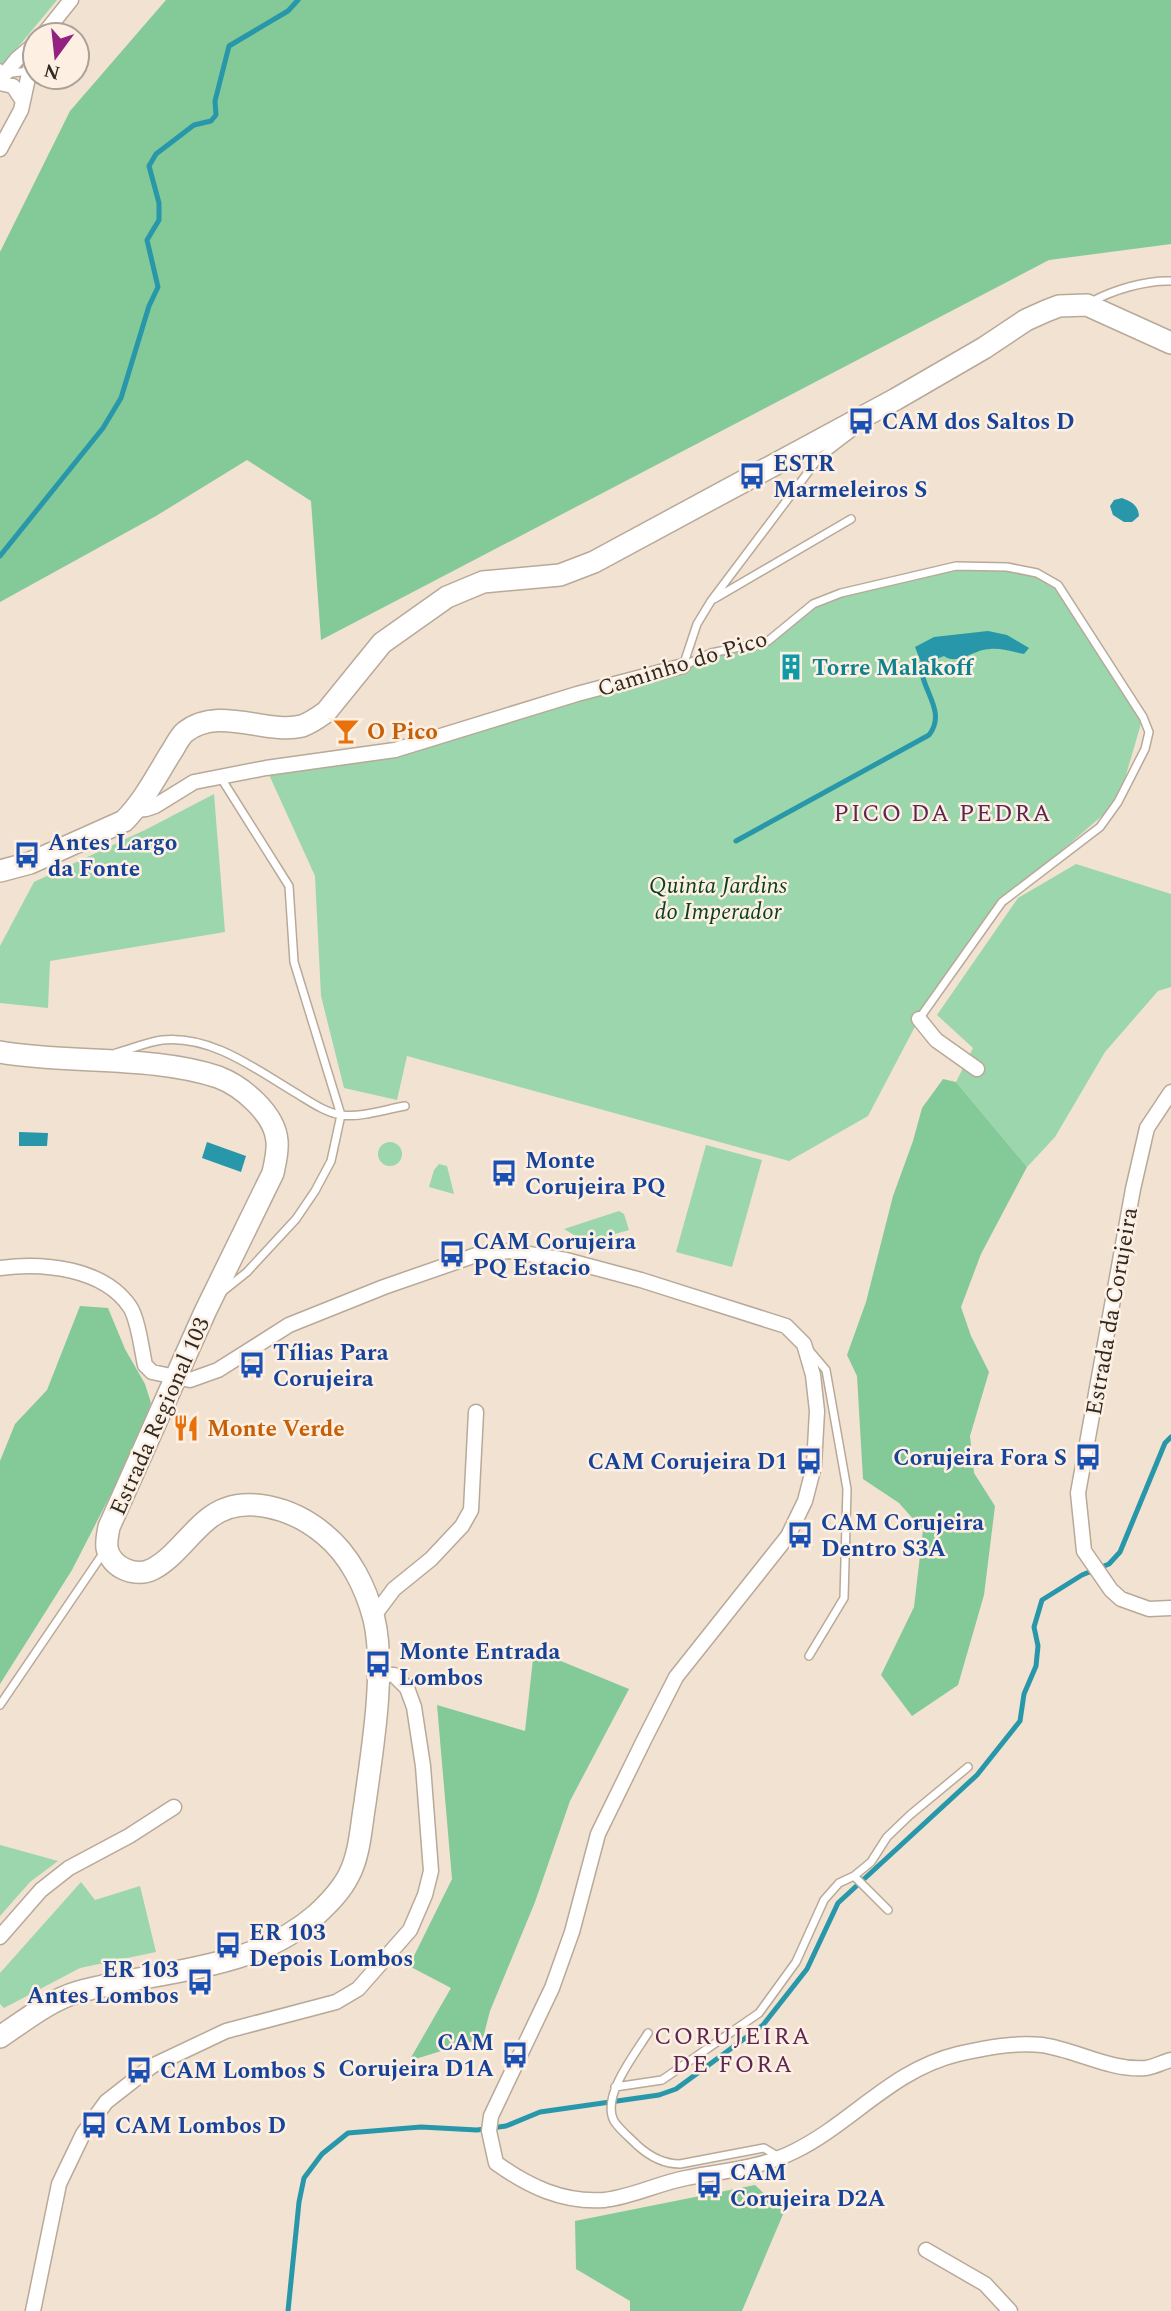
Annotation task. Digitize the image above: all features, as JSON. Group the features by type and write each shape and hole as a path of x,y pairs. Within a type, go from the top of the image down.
{"main road":[{"path":"5,867 61,850 124,821 135,810 183,733 197,725 242,721 302,726 316,720 326,712 382,643 447,597 483,582 560,575 594,562 874,411 984,348 1026,320 1059,306 1087,304 1171,343"},
{"name":"Estrada Regional 103","path":"0,1052 158,1066 220,1078 244,1092 265,1115 274,1128 277,1139 273,1173 109,1527 107,1547"},
{"path":"0,2036 74,1993 193,1968 250,1953 282,1941 333,1900 351,1873 360,1838 372,1749 379,1649 373,1617 357,1576 341,1550 309,1523 268,1506 243,1505 209,1518 162,1563 151,1570 141,1572 122,1568 107,1547"}],"street":[{"path":"55,21 72,0"},
{"path":"21,56 1,76 13,86 23,101"},
{"path":"0,149 23,101 25,91"},
{"name":"Caminho do Pico","path":"135,810 155,806 194,782 266,768 395,750 577,694 683,666"},
{"path":"919,1019 936,1040 976,1069"},
{"name":"Estrada da Corujeira","path":"1171,1092 1147,1128 1078,1493 1084,1551 1111,1590 1121,1599 1149,1609 1171,1608"},
{"path":"0,1268 49,1266 77,1272 100,1281 132,1308 145,1366 152,1372 190,1380 218,1370 289,1325 384,1287 477,1255 510,1251 578,1263 757,1316 786,1326 804,1345 813,1375 817,1411 814,1466 798,1519 789,1536 670,1689 598,1834 572,1932 552,1988 491,2116 489,2131 496,2164 525,2184 555,2195 605,2200 684,2178 737,2169 779,2157 793,2152 831,2128 902,2076 926,2064 1014,2044 1044,2045 1109,2064 1146,2068 1171,2060"},
{"path":"373,1617 394,1589 431,1559 461,1526 471,1510 475,1412"},
{"path":"33,2311 59,2184 83,2134 107,2102 152,2066 226,2031 336,2002 358,1989 410,1930 425,1895 431,1871 422,1766 414,1707 407,1688 394,1675 377,1674"},
{"path":"0,1937 41,1890 69,1868 174,1807"},
{"path":"926,2250 985,2284 1010,2311"}],"lane":[{"path":"1,76 21,72"},
{"path":"1087,304 1102,296 1158,281 1171,281"},
{"path":"683,666 697,624 711,601 818,459 872,417 874,411"},
{"path":"711,601 851,519"},
{"name":"Caminho do Pico","path":"683,666 710,653 768,641 813,604 841,593 956,566 1007,567 1037,573 1058,585 1143,717 1149,732 1145,749 1118,802 1100,827 1002,902 919,1019"},
{"path":"213,1298 247,1272 296,1219 331,1161 341,1115 294,962 289,886 221,777"},
{"path":"90,1061 159,1040 181,1039 222,1050 318,1106 341,1115 355,1116 405,1106"},
{"path":"804,1345 826,1370 847,1489 844,1598 809,1656"},
{"path":"0,1705 107,1547"},
{"path":"615,2087 663,2080 759,2013 796,1962 824,1900 839,1883 858,1879 887,1837 968,1767"},
{"path":"858,1879 888,1910"},
{"path":"648,2033 615,2087 611,2111 620,2128 646,2153 668,2164 764,2148 779,2157"}],"green space":[{"path":"0,0 57,0 40,21 21,21 21,44 0,69"},
{"path":"166,0 1171,0 1171,244 1049,260 321,640 311,501 247,460 156,516 0,602 0,252 70,111 87,91 91,91 91,87"},
{"name":"Quinta Jardins do Imperador","path":"956,566 1037,573 1058,585 1143,717 1118,802 1002,902 919,1019 868,1116 789,1161 407,1056 397,1100 344,1088 321,996 315,876 266,768 395,750 683,666 768,641 813,604 841,593"},
{"path":"214,794 225,932 50,961 48,1008 0,1003 0,946 34,882"},
{"path":"1076,864 1171,894 1171,987 1158,991 1105,1052 1055,1137 1027,1167 956,1082 973,1048 937,1015 1018,898"},
{"path":"943,1079 956,1082 1027,1167 981,1254 961,1307 971,1336 989,1372 970,1436 974,1473 995,1506 984,1595 958,1685 912,1716 881,1675 914,1607 923,1530 899,1503 863,1479 857,1376 847,1355 866,1302 893,1196 922,1108"},
{"path":"390,1142 398,1146 402,1154 398,1162 390,1166 382,1162 378,1154 382,1146"},
{"path":"706,1145 762,1160 732,1267 676,1252"},
{"path":"439,1164 447,1166 454,1194 429,1187 434,1170"},
{"path":"619,1211 624,1214 629,1230 586,1242 564,1229"},
{"path":"80,1306 108,1308 125,1349 145,1384 151,1403 132,1453 72,1570 0,1684 0,1461 15,1424 47,1390"},
{"path":"534,1650 629,1689 570,1801 535,1902 490,2011 483,2038 409,2061 451,1988 409,1966 452,1879 437,1705 525,1731"},
{"path":"0,1845 58,1861 30,1882 0,1916"},
{"path":"81,1882 95,1900 140,1886 156,1952 80,1968 4,2008 0,2004 0,1973"},
{"path":"755,2185 784,2212 742,2311 630,2311 630,2301 576,2269 575,2221"}],"water":[{"path":"1122,498 1137,509 1139,516 1132,522 1124,522 1113,515 1110,506 1114,500"},
{"path":"988,631 1007,635 1029,648 1024,654 994,649 955,659 944,656 922,665 915,647 934,637"},
{"path":"19,1132 48,1133 47,1146 19,1146"},
{"path":"207,1142 246,1156 241,1172 202,1158"}],"waterway":[{"path":"0,556 103,428 121,398 149,306 158,287 147,240 159,220 159,203 149,166 156,154 194,125 211,121 216,115 215,101 229,46 288,11 298,0"},
{"path":"736,841 929,735 936,717 924,682 922,665"},
{"path":"288,2311 304,2178 322,2154 348,2133 421,2127 477,2130 506,2126 540,2112 659,2095 676,2089 763,2025 807,1969 838,1903 977,1775 1020,1721 1024,1694 1036,1666 1038,1646 1034,1627 1042,1600 1082,1575 1109,1564 1120,1552 1165,1443 1171,1437"}],"place":[{"name":"CAM dos Saltos D","path":"861,421"},
{"name":"ESTR Marmeleiros S","path":"752,476"},
{"name":"Torre Malakoff","path":"791,667"},
{"name":"O Pico","path":"346,731"},
{"name":"Antes Largo da Fonte","path":"27,855"},
{"name":"Monte Corujeira PQ","path":"504,1173"},
{"name":"CAM Corujeira PQ Estacio","path":"452,1254"},
{"name":"Tílias Para Corujeira","path":"252,1365"},
{"name":"Monte Verde","path":"186,1428"},
{"name":"Corujeira Fora S","path":"1088,1457"},
{"name":"CAM Corujeira D1","path":"809,1461"},
{"name":"CAM Corujeira Dentro S3A","path":"800,1535"},
{"name":"Monte Entrada Lombos","path":"378,1664"},
{"name":"ER 103 Depois Lombos","path":"228,1945"},
{"name":"ER 103 Antes Lombos","path":"200,1982"},
{"name":"CAM Corujeira D1A","path":"515,2055"},
{"name":"CAM Lombos S","path":"139,2070"},
{"name":"CAM Lombos D","path":"94,2125"},
{"name":"CAM Corujeira D2A","path":"709,2185"}],"district":[{"name":"PICO DA PEDRA","path":"943,813"},
{"name":"CORUJEIRA DE FORA","path":"733,2050"}]}
